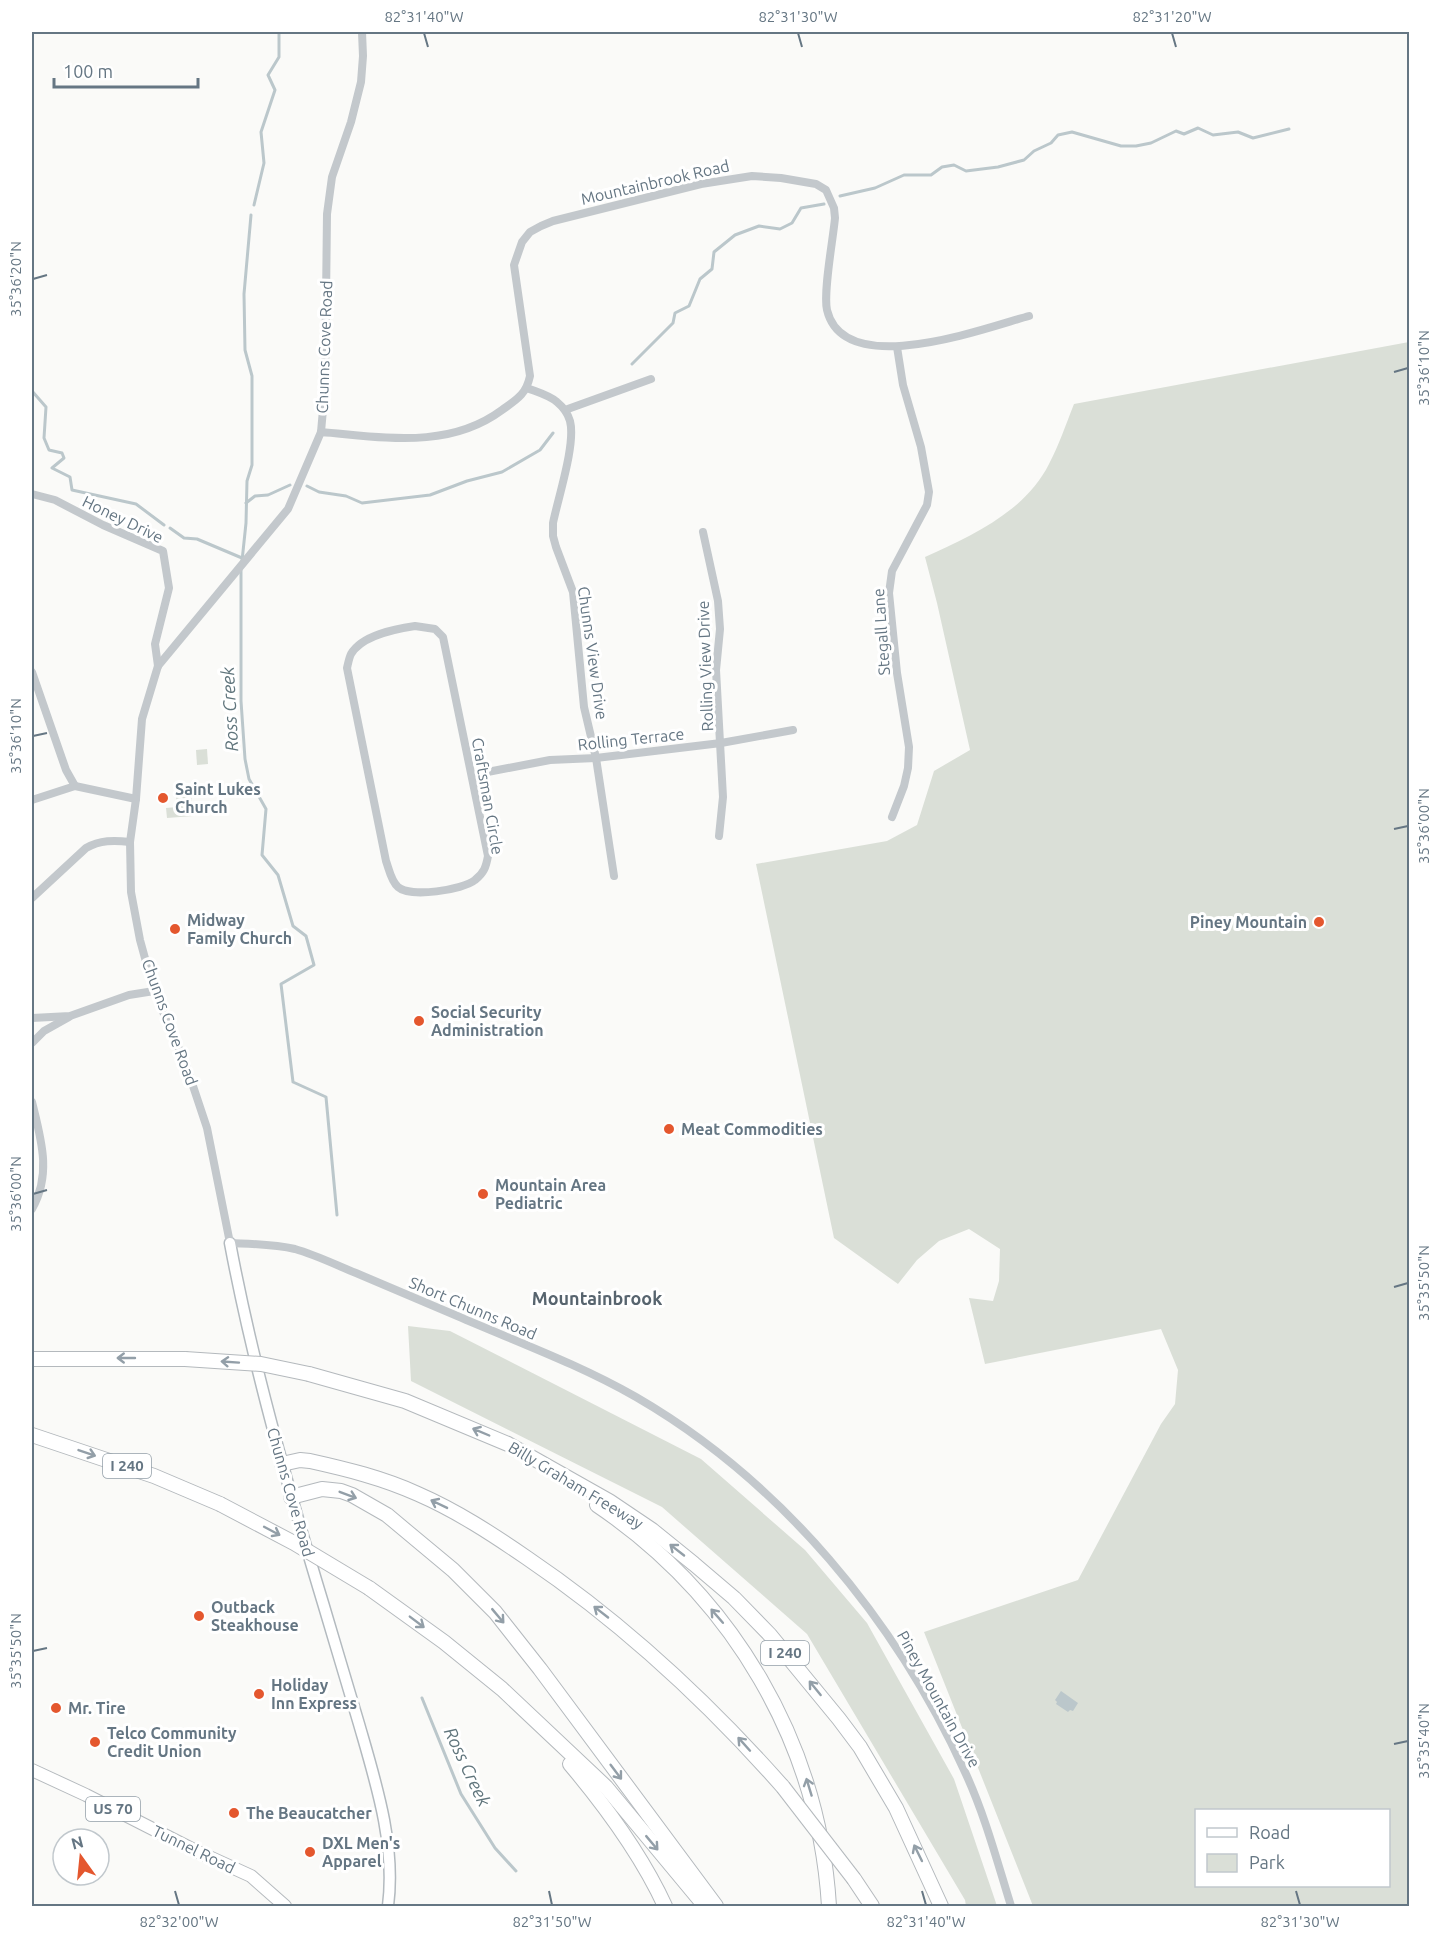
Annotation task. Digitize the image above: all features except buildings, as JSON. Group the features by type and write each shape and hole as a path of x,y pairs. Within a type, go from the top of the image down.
{"highway":[{"name":"Billy Graham Freeway","path":"32,1359 185,1359 261,1364 309,1374 405,1401 508,1444 609,1501 652,1530 734,1598 770,1635 816,1689 860,1747 896,1808 941,1906"},
{"name":"I 240","path":"32,1435 154,1476 220,1504 294,1543 369,1588 502,1689 606,1787 706,1906"},
{"path":"282,1464 310,1461 378,1479 418,1493 461,1515 555,1576 650,1652 694,1692 740,1739 820,1833 872,1906"},
{"path":"551,1469 563,1482 620,1520 686,1581 735,1638 749,1659 782,1717 807,1780 826,1858 829,1906"},
{"path":"291,1497 322,1489 341,1491 387,1515 453,1570 495,1612 540,1669 716,1906"},
{"path":"554,1740 564,1757 596,1795 628,1840 665,1906"}],"main road":[{"name":"Chunns Cove Road","path":"230,1243 249,1336 282,1464 370,1760 381,1806 391,1875 388,1906"},
{"name":"Tunnel Road","path":"32,1770 251,1876 285,1906"}],"street":[{"name":"Chunns Cove Road","path":"230,1243 207,1128 186,1065 154,991 131,892 130,842 142,719 158,666 288,509 321,432 325,387 327,214 332,177 351,122 361,82 362,32"},
{"name":"Mountainbrook Road","path":"527,388 530,376 514,278 514,265 522,242 530,232 553,221 737,177 781,178 816,184 826,190 834,208 835,218 826,296 827,309 838,332 852,339 873,345 897,347 940,340 1029,316"},
{"name":"Stegall Lane","path":"892,817 904,786 909,747 897,673 890,593 892,571 927,505 929,492 921,447 903,385 897,347"},
{"path":"321,432 420,439 449,434 480,424 517,399 527,388 552,398 565,410 651,379"},
{"name":"Chunns View Drive","path":"565,410 570,421 572,439 553,523 553,536 573,592 584,707 596,758 614,876"},
{"name":"Honey Drive","path":"32,494 55,500 103,525 163,551 169,588 155,644 158,666"},
{"name":"Rolling View Drive","path":"703,532 718,601 720,629 716,670 723,797 719,836"},
{"name":"Craftsman Circle","path":"415,626 435,629 443,637 472,774 488,856 484,872 473,882 435,892 412,893 399,888 386,861 346,668 351,653 365,640 415,626"},
{"path":"32,672 66,770 75,786"},
{"name":"Rolling Terrace","path":"472,774 550,760 596,758 721,743 794,730"},
{"path":"32,800 75,786 136,799"},
{"path":"32,898 93,844 112,840 130,842"},
{"path":"32,1043 44,1031 70,1016 129,996 154,991"},
{"path":"32,1018 70,1016"},
{"path":"32,1102 42,1146 44,1169 41,1187 32,1209"},
{"name":"Short Chunns Road","path":"230,1243 269,1244 297,1250 348,1270 589,1372 636,1397 692,1433"},
{"name":"Piney Mountain Drive","path":"692,1433 773,1501 805,1533 862,1598 889,1635 914,1674 966,1774 981,1812 1011,1906"}],"green space":[{"path":"1409,342 1409,1906 1033,1906 924,1632 1078,1580 1161,1424 1175,1404 1178,1370 1161,1329 985,1364 969,1298 993,1301 999,1281 1000,1249 969,1229 939,1241 917,1260 898,1284 834,1238 756,864 887,841 917,825 934,771 970,750 925,557 978,531 1011,509 1039,481 1059,442 1074,404"},
{"path":"207,749 208,764 197,765 196,750"},
{"path":"191,794 193,816 167,818 166,808 177,807 176,796"},
{"path":"408,1326 450,1331 701,1459 805,1550 867,1623 954,1779 997,1906 966,1906 965,1900 807,1634 662,1507 411,1381"}],"shaded area":[{"path":"1061,1691 1078,1703 1073,1711 1068,1712 1056,1704 1055,1700"}],"waterway":[{"name":"Ross Creek","path":"254,205 264,163 261,132 275,90 268,75 279,57 279,32"},
{"path":"840,196 875,188 904,175 931,175 942,167 954,165 966,171 998,167 1024,160 1034,151 1051,143 1058,135 1072,132 1121,146 1136,146 1151,143 1176,131 1184,134 1198,128 1213,135 1238,132 1253,138 1289,129"},
{"path":"632,364 673,323 675,313 689,306 700,279 712,269 714,252 735,235 759,226 780,229 792,223 801,208 824,204"},
{"name":"Ross Creek","path":"242,561 247,481 252,465 252,376 245,350 244,294 251,215"},
{"path":"32,391 46,407 44,438 49,450 62,453 64,458 52,468 70,477 72,490 136,504 164,525"},
{"path":"307,486 319,492 346,496 362,503 430,495 467,481 502,472 540,450 553,433"},
{"path":"246,503 255,496 268,495 290,485"},
{"path":"170,528 184,538 197,539 242,558"},
{"name":"Ross Creek","path":"241,570 241,701 245,759 249,779 266,809 262,855 278,875 293,926 306,936 314,965 281,984 293,1082 326,1097 337,1215"},
{"name":"Ross Creek","path":"422,1698 461,1794 495,1848 516,1871"}],"place":[{"name":"Saint Lukes Church","path":"163,798"},
{"name":"Piney Mountain","path":"1319,922"},
{"name":"Midway Family Church","path":"175,929"},
{"name":"Social Security Administration","path":"419,1021"},
{"name":"Meat Commodities","path":"669,1129"},
{"name":"Mountain Area Pediatric","path":"483,1194"},
{"name":"Outback Steakhouse","path":"199,1616"},
{"name":"Holiday Inn Express","path":"259,1694"},
{"name":"Mr. Tire","path":"56,1708"},
{"name":"Telco Community Credit Union","path":"95,1742"},
{"name":"The Beaucatcher","path":"234,1813"},
{"name":"DXL Men's Apparel","path":"310,1852"}],"district":[{"name":"Mountainbrook","path":"597,1299"}]}
